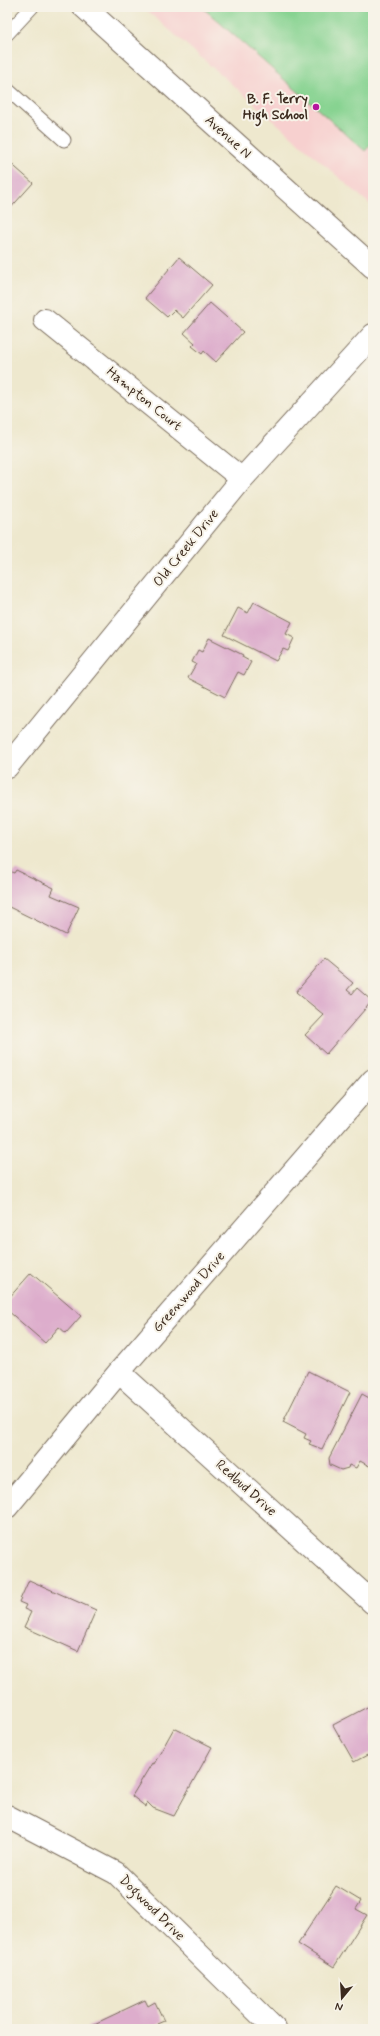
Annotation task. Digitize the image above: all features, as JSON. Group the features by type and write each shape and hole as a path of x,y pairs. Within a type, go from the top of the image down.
{"street":[{"name":"Avenue N","path":"84,7 373,268"},
{"name":"Hampton Court","path":"45,320 242,479"},
{"name":"Old Creek Drive","path":"7,767 242,479 373,334"},
{"name":"Greenwood Drive","path":"7,1507 119,1372 372,1084"},
{"name":"Redbud Drive","path":"119,1372 373,1603"},
{"name":"Dogwood Drive","path":"7,1816 116,1873 275,2029"}],"lane":[{"path":"7,34 32,7"},
{"path":"7,89 64,140"}],"shaded area":[{"name":"B. F. Terry High School","path":"143,7 373,7 373,207"}],"green space":[{"path":"202,7 373,7 373,142 365,151"}],"building":[{"path":"7,160 33,183 7,212"},
{"path":"179,257 212,285 183,318 174,310 167,317 145,298"},
{"path":"210,303 243,332 216,362 204,351 202,354 192,346 195,343 184,333"},
{"path":"254,602 292,622 286,634 294,638 288,651 283,649 276,661 224,635 238,608 248,613"},
{"path":"209,638 243,655 242,657 251,662 244,675 238,672 225,697 188,678 196,664 192,662 198,650 202,652"},
{"path":"7,659 11,684 7,685"},
{"path":"7,870 14,873 16,870 54,888 51,895 79,907 66,935 7,906"},
{"path":"324,959 353,983 347,990 352,994 357,988 372,1001 326,1054 305,1035 324,1015 296,992"},
{"path":"31,1273 81,1316 66,1333 59,1327 45,1343 7,1310 7,1300"},
{"path":"308,1371 350,1392 322,1449 309,1444 311,1441 304,1438 306,1434 283,1422"},
{"path":"362,1394 373,1400 373,1468 360,1461 356,1468 349,1465 348,1468 341,1470 330,1465 329,1458"},
{"path":"29,1580 96,1610 78,1651 24,1627 31,1612 24,1609 26,1605 19,1602"},
{"path":"373,1704 373,1752 354,1762 333,1725"},
{"path":"174,1728 212,1747 174,1816 153,1808 147,1802 146,1807 132,1796 152,1763 154,1764"},
{"path":"336,1886 361,1901 356,1909 367,1915 334,1967 298,1944"},
{"path":"145,2000 148,2006 155,2002 164,2021 157,2024 160,2029 89,2029 88,2027"}],"place":[{"name":"B. F. Terry High School","path":"316,107"}]}
